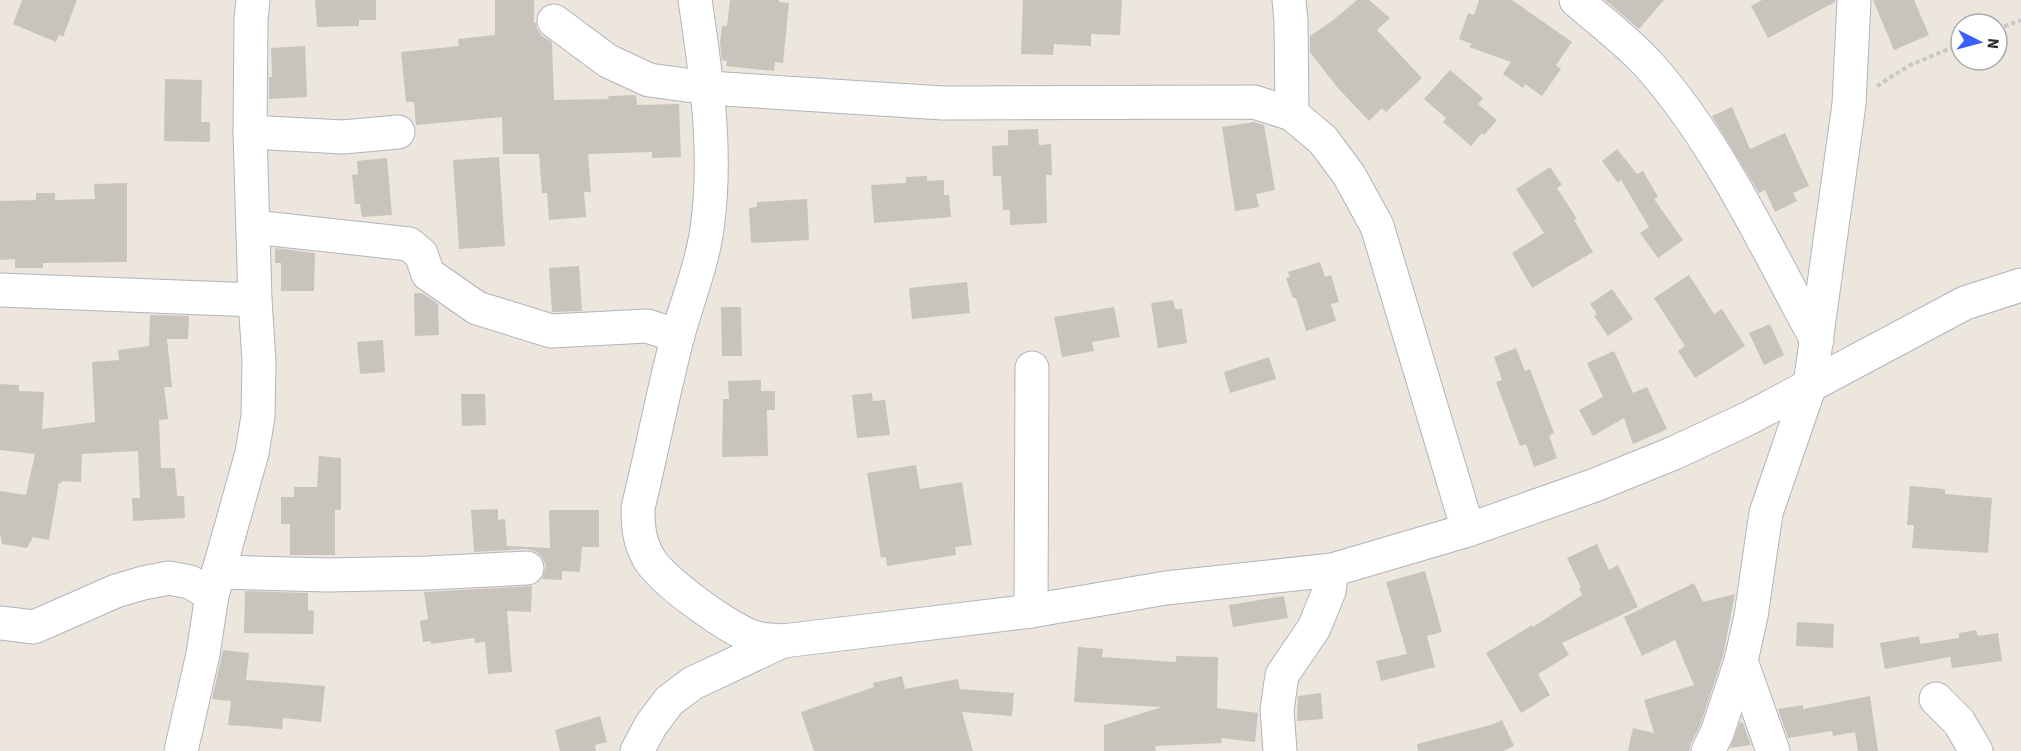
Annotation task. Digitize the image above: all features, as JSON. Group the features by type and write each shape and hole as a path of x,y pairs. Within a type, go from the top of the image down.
{"street":[{"path":"695,0 708,88 711,190 708,223 703,252 678,336 638,508 638,529 648,558 662,575 727,625 755,638 783,641 1031,611 1166,588 1332,570 1468,530 1595,485 1674,453 1749,418 1965,303 2021,285"},
{"path":"1289,0 1292,114"},
{"path":"1576,0 1647,63 1688,114 1723,168 1817,340"},
{"path":"1708,751 1717,733 1741,661 1751,616 1766,513 1810,385 1849,104 1854,0"},
{"path":"181,751 203,654 215,583 252,453 258,416 259,361 250,132 250,7"},
{"path":"554,21 608,61 649,80 708,88 943,103 1254,102 1292,114 1323,140 1349,175 1377,226 1468,530"},
{"path":"250,132 343,137 398,132"},
{"path":"253,227 409,244 421,254 428,274 477,308 551,331 647,326 678,336"},
{"path":"0,290 255,300"},
{"path":"1031,611 1032,368"},
{"path":"0,623 34,627 116,591 169,578 215,583 328,575 527,568"},
{"path":"1280,751 1277,710 1282,675 1314,628 1329,591 1332,570"},
{"path":"637,751 651,725 669,701 693,683 783,641"},
{"path":"1741,661 1773,751"},
{"path":"1936,699 1959,722 1976,751"}],"path":[{"path":"1849,104 1910,65 1949,49"}],"building":[{"path":"22,0 77,0 63,37 59,35 56,42 13,24"},
{"path":"315,0 376,0 376,20 359,20 359,26 317,27"},
{"path":"495,0 534,0 534,23 542,36 552,42 554,100 609,99 608,96 636,95 637,105 679,104 681,157 652,158 652,152 588,154 591,192 584,192 586,217 549,220 547,193 542,193 539,154 503,154 502,117 416,125 414,102 406,102 401,52 459,46 458,39 495,35"},
{"path":"730,0 779,0 779,2 789,3 783,63 775,62 774,71 726,66 727,61 722,60 720,42 722,26 727,26"},
{"path":"1023,0 1122,0 1120,35 1091,34 1091,46 1054,44 1053,55 1021,54"},
{"path":"1357,0 1369,0 1390,18 1377,30 1422,78 1386,112 1382,108 1369,121 1337,87 1310,52 1310,36"},
{"path":"1479,0 1512,0 1572,42 1556,65 1561,69 1542,96 1525,84 1523,88 1503,74 1511,62 1469,47 1472,44 1459,39 1468,13 1474,15"},
{"path":"1605,0 1664,0 1639,29"},
{"path":"1762,0 1835,0 1835,2 1768,38 1751,6"},
{"path":"1873,0 1914,0 1929,35 1894,50"},
{"path":"305,46 307,97 269,99 269,77 272,77 271,48"},
{"path":"1450,70 1483,98 1478,104 1497,120 1471,146 1443,122 1446,118 1424,99"},
{"path":"165,79 202,80 201,122 210,122 210,142 164,141"},
{"path":"1732,107 1750,149 1785,133 1809,186 1793,193 1797,201 1775,212 1765,190 1759,193 1712,116"},
{"path":"1254,122 1264,125 1275,190 1256,194 1259,207 1235,211 1222,127"},
{"path":"1038,129 1039,145 1051,144 1052,175 1046,175 1047,223 1010,225 1010,210 1003,210 1001,176 993,176 992,146 1008,145 1008,130"},
{"path":"1617,149 1637,174 1643,171 1658,197 1654,199 1683,240 1658,258 1640,233 1649,227 1621,180 1618,183 1602,161"},
{"path":"499,157 505,246 459,249 453,160"},
{"path":"387,158 392,215 362,217 360,204 355,204 352,175 358,174 357,161"},
{"path":"1550,167 1562,185 1557,188 1577,219 1574,220 1593,252 1532,288 1512,253 1544,233 1516,189"},
{"path":"927,176 927,181 944,180 944,195 949,195 951,217 874,223 871,185 906,183 906,177"},
{"path":"127,183 127,262 43,263 43,268 15,268 15,259 0,260 0,201 36,200 36,193 55,193 55,200 95,199 94,184"},
{"path":"807,199 809,240 751,243 749,208 757,207 757,202"},
{"path":"275,248 315,253 314,291 281,291 281,263 275,263"},
{"path":"1320,262 1325,277 1331,275 1339,302 1331,304 1336,321 1306,331 1296,298 1293,298 1286,278 1290,277 1288,272"},
{"path":"579,266 582,311 552,312 549,268"},
{"path":"1689,275 1714,314 1722,309 1745,346 1695,378 1678,351 1685,346 1654,298"},
{"path":"967,282 970,313 912,319 909,288"},
{"path":"1612,289 1633,319 1608,336 1594,316 1597,314 1590,304"},
{"path":"414,293 422,293 438,304 439,335 415,336"},
{"path":"1173,300 1175,309 1182,309 1187,343 1158,348 1151,303"},
{"path":"721,307 741,307 742,356 722,356"},
{"path":"1114,307 1120,337 1092,342 1094,351 1062,357 1054,317"},
{"path":"150,315 189,316 188,339 167,339 172,387 164,387 168,419 159,420 161,468 175,468 177,496 184,496 185,518 133,521 132,498 140,498 138,451 82,454 81,482 62,481 59,483 49,540 33,537 27,548 2,544 0,491 26,495 35,454 0,450 0,384 19,385 19,391 44,392 42,429 95,422 92,362 119,360 118,350 149,346"},
{"path":"1770,324 1784,355 1764,365 1749,333"},
{"path":"383,340 385,372 360,374 357,342"},
{"path":"1516,348 1525,371 1530,369 1554,433 1549,436 1557,458 1534,467 1526,444 1520,446 1496,382 1502,380 1494,357"},
{"path":"1614,351 1633,393 1647,387 1667,429 1633,444 1624,418 1593,436 1579,410 1603,397 1587,363"},
{"path":"1269,357 1276,379 1230,393 1224,372"},
{"path":"761,380 761,391 775,391 775,410 767,410 768,456 722,457 723,399 729,399 728,381"},
{"path":"872,393 873,401 885,400 890,435 857,438 852,395"},
{"path":"461,394 485,394 486,425 462,426"},
{"path":"319,456 341,458 341,510 335,510 335,555 290,555 290,524 281,524 281,497 294,497 294,487 317,487"},
{"path":"916,465 920,489 962,482 972,545 955,547 956,555 887,566 886,557 881,558 867,473"},
{"path":"1910,486 1945,489 1945,494 1992,498 1988,553 1912,548 1914,525 1907,525"},
{"path":"498,509 498,520 505,519 507,546 550,548 549,510 599,510 599,547 582,547 580,572 562,571 562,580 542,579 546,566 542,557 535,551 526,549 474,552 471,510"},
{"path":"1597,544 1609,570 1618,565 1638,607 1562,643 1569,655 1538,674 1550,695 1521,713 1486,653 1532,625 1533,627 1582,595 1579,588 1581,587 1567,558"},
{"path":"1425,571 1442,632 1427,636 1435,667 1381,681 1376,661 1407,654 1386,582"},
{"path":"1694,583 1703,602 1735,594 1723,656 1700,726 1689,751 1628,751 1633,728 1654,733 1644,700 1694,685 1675,640 1642,656 1624,617"},
{"path":"532,586 531,612 507,611 512,672 488,674 485,642 475,643 474,638 431,644 431,641 423,642 420,621 428,619 424,592"},
{"path":"245,591 308,593 308,610 314,611 313,634 244,633"},
{"path":"1284,596 1288,618 1233,627 1229,605"},
{"path":"1797,622 1834,624 1833,648 1796,646"},
{"path":"1976,630 1978,636 1998,633 2002,661 1952,668 1950,657 1885,669 1880,643 1919,636 1920,644 1959,638 1959,633"},
{"path":"1078,647 1103,649 1102,657 1176,662 1176,656 1218,657 1217,708 1258,713 1255,742 1221,738 1222,743 1155,746 1156,751 1104,751 1104,725 1162,707 1074,702"},
{"path":"223,650 249,653 246,680 325,686 321,722 283,718 282,729 228,725 231,701 212,699"},
{"path":"902,676 905,689 958,679 960,689 1014,693 1012,716 962,712 973,751 814,751 801,712 874,687 873,683"},
{"path":"1321,693 1323,719 1297,721 1298,696"},
{"path":"1870,696 1878,751 1858,751 1855,732 1833,736 1832,731 1788,738 1778,709 1803,705 1803,709"},
{"path":"600,716 607,742 595,745 596,751 560,751 555,730"},
{"path":"1502,720 1514,746 1503,751 1418,751 1417,744 1491,725"},
{"path":"1740,722 1743,723 1751,745 1730,748"}]}
